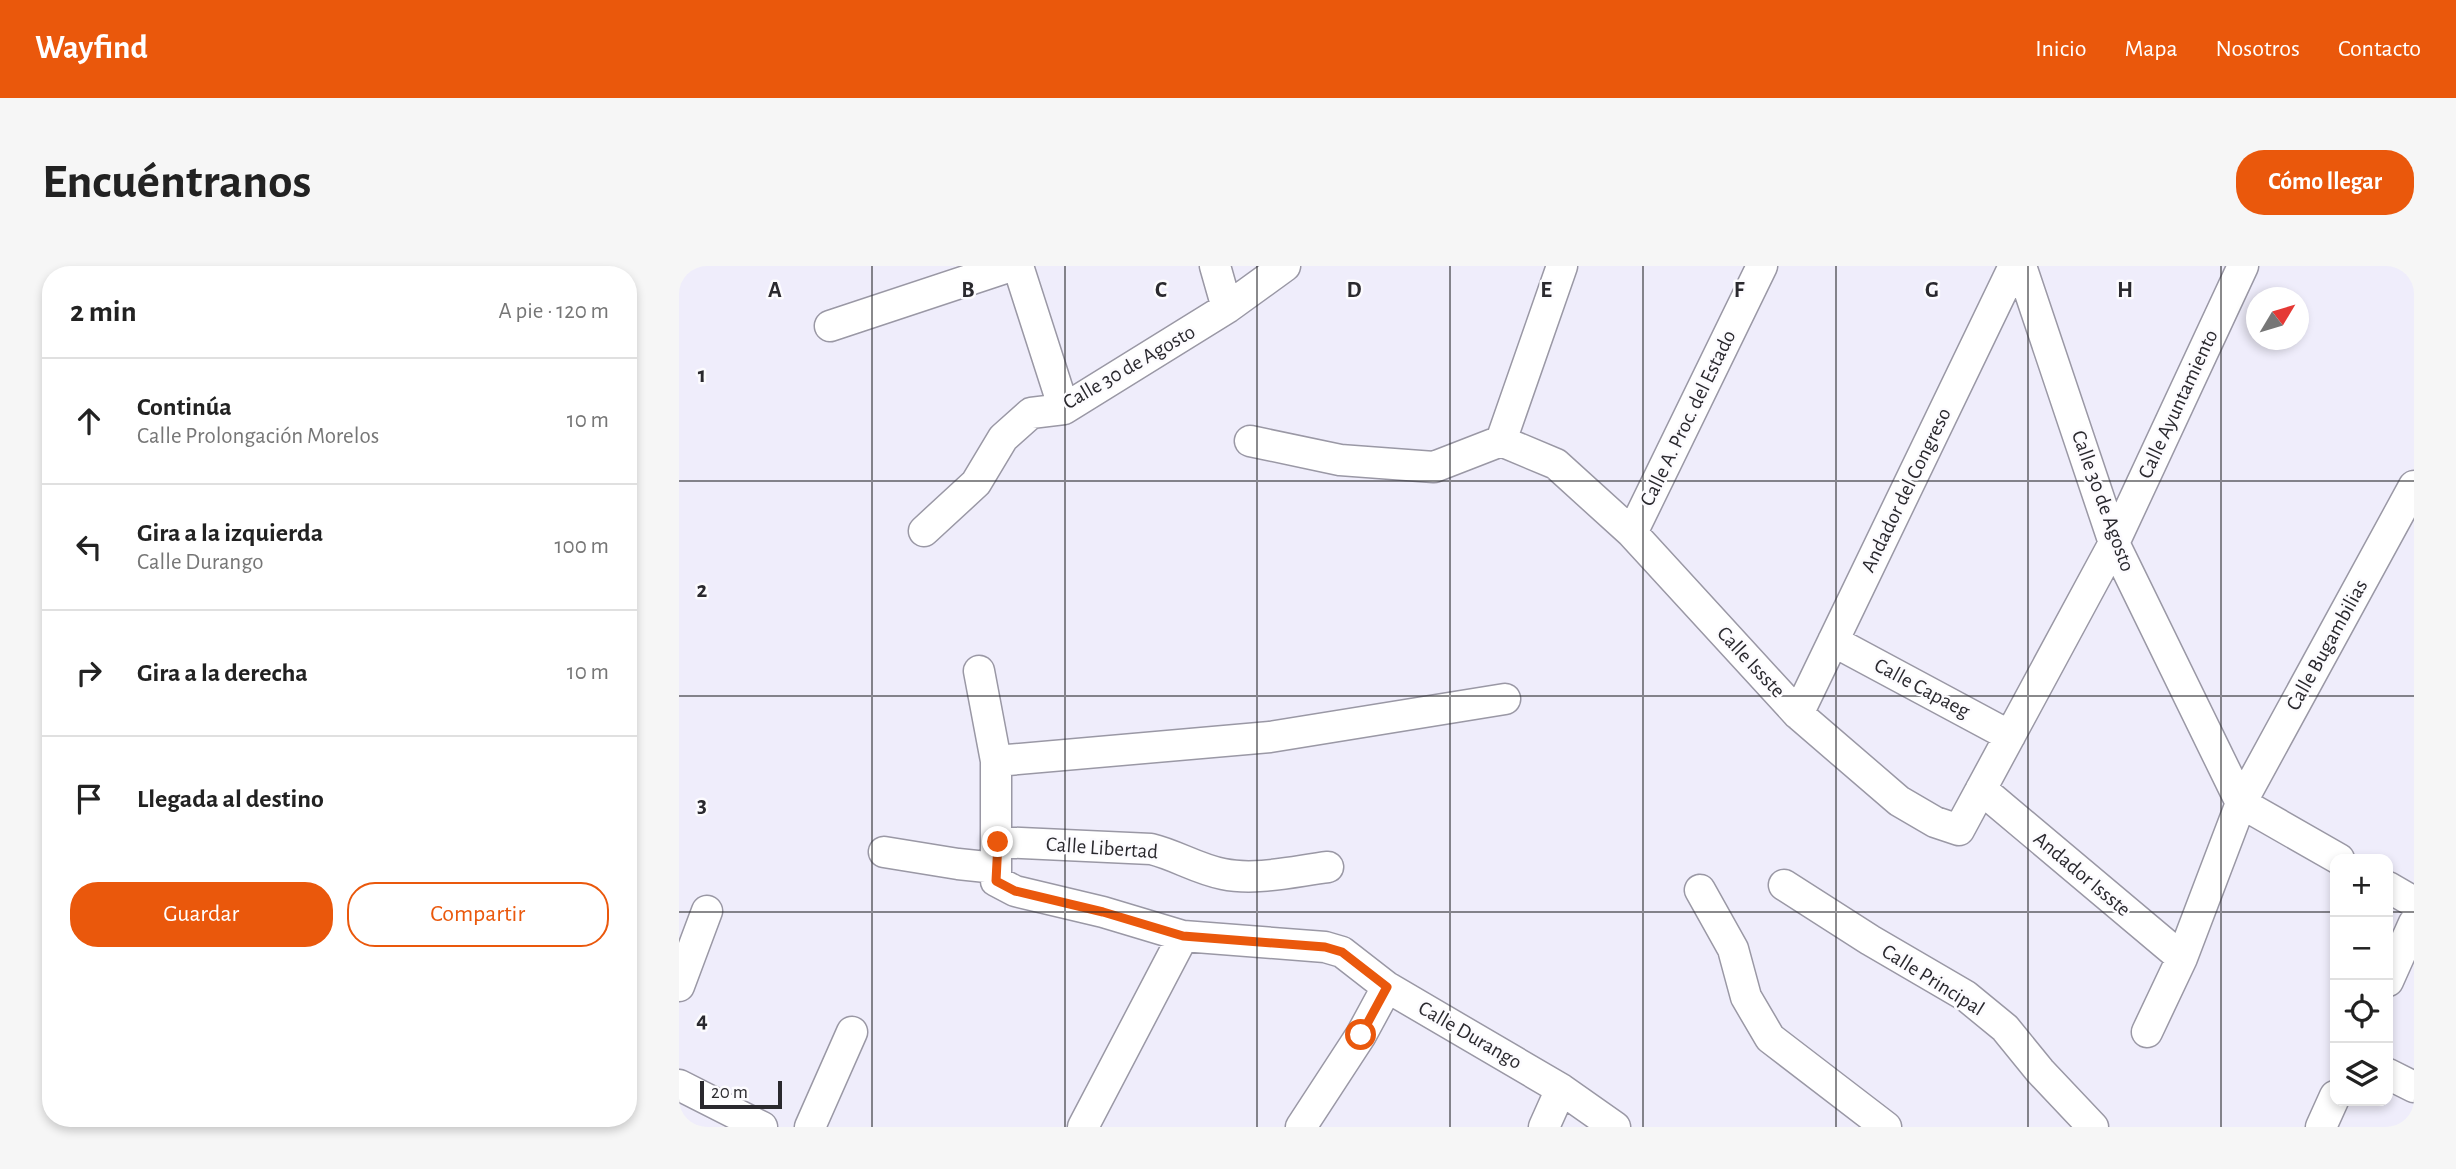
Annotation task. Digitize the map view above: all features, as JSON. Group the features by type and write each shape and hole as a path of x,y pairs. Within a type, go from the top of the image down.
{"street":[{"path":"830,326 1011,266"},
{"path":"1018,266 1065,409"},
{"path":"1215,266 1227,308"},
{"name":"Calle 30 de Agosto","path":"924,531 976,483 1003,438 1031,414 1065,409 1227,308 1285,266"},
{"path":"1249,441 1339,460 1434,467 1501,441 1562,266"},
{"name":"Calle A. Proc. del Estado","path":"1632,533 1762,266"},
{"name":"Andador del Congreso","path":"1798,714 2014,266"},
{"name":"Calle 30 de Agosto","path":"2021,266 2114,543 2241,803"},
{"name":"Calle Ayuntamiento","path":"2114,543 2243,266"},
{"name":"Calle Issste","path":"1501,441 1556,464 1632,533 1798,714 1899,801 1935,822 1959,830 2114,543"},
{"name":"Calle Bugambilias","path":"2241,803 2414,486"},
{"name":"Calle Capaeg","path":"1833,641 2010,736"},
{"path":"884,852 958,864 997,863 996,761 979,671"},
{"path":"996,761 1270,737 1505,699"},
{"name":"Andador Issste","path":"1981,789 2182,958"},
{"path":"2147,1032 2182,958 2241,803 2330,854"},
{"name":"Calle Libertad","path":"997,863 1151,849 1171,854 1190,865 1225,875 1261,875 1328,867"},
{"name":"Calle Durango","path":"997,863 1015,891 1103,912 1183,936 1325,947 1342,952 1387,987 1560,1089 1615,1127"},
{"name":"Calle Principal","path":"1784,885 1870,940 1966,996 2005,1028 2040,1071 2093,1127"},
{"path":"1700,890 1733,949 1746,997 1770,1038 1886,1127"},
{"path":"2393,890 2414,902"},
{"path":"679,986 707,911"},
{"path":"2388,980 2414,923"},
{"path":"1083,1127 1183,936"},
{"path":"1301,1127 1361,1035 1387,987"},
{"path":"810,1127 852,1032"},
{"path":"2393,1076 2414,1087"},
{"path":"679,1085 762,1127"},
{"path":"1544,1127 1560,1089"},
{"path":"2321,1127 2330,1106"}],"route":[{"path":"998,842 996,881 1015,891 1103,912 1183,936 1325,947 1342,952 1387,987 1361,1035"}]}
